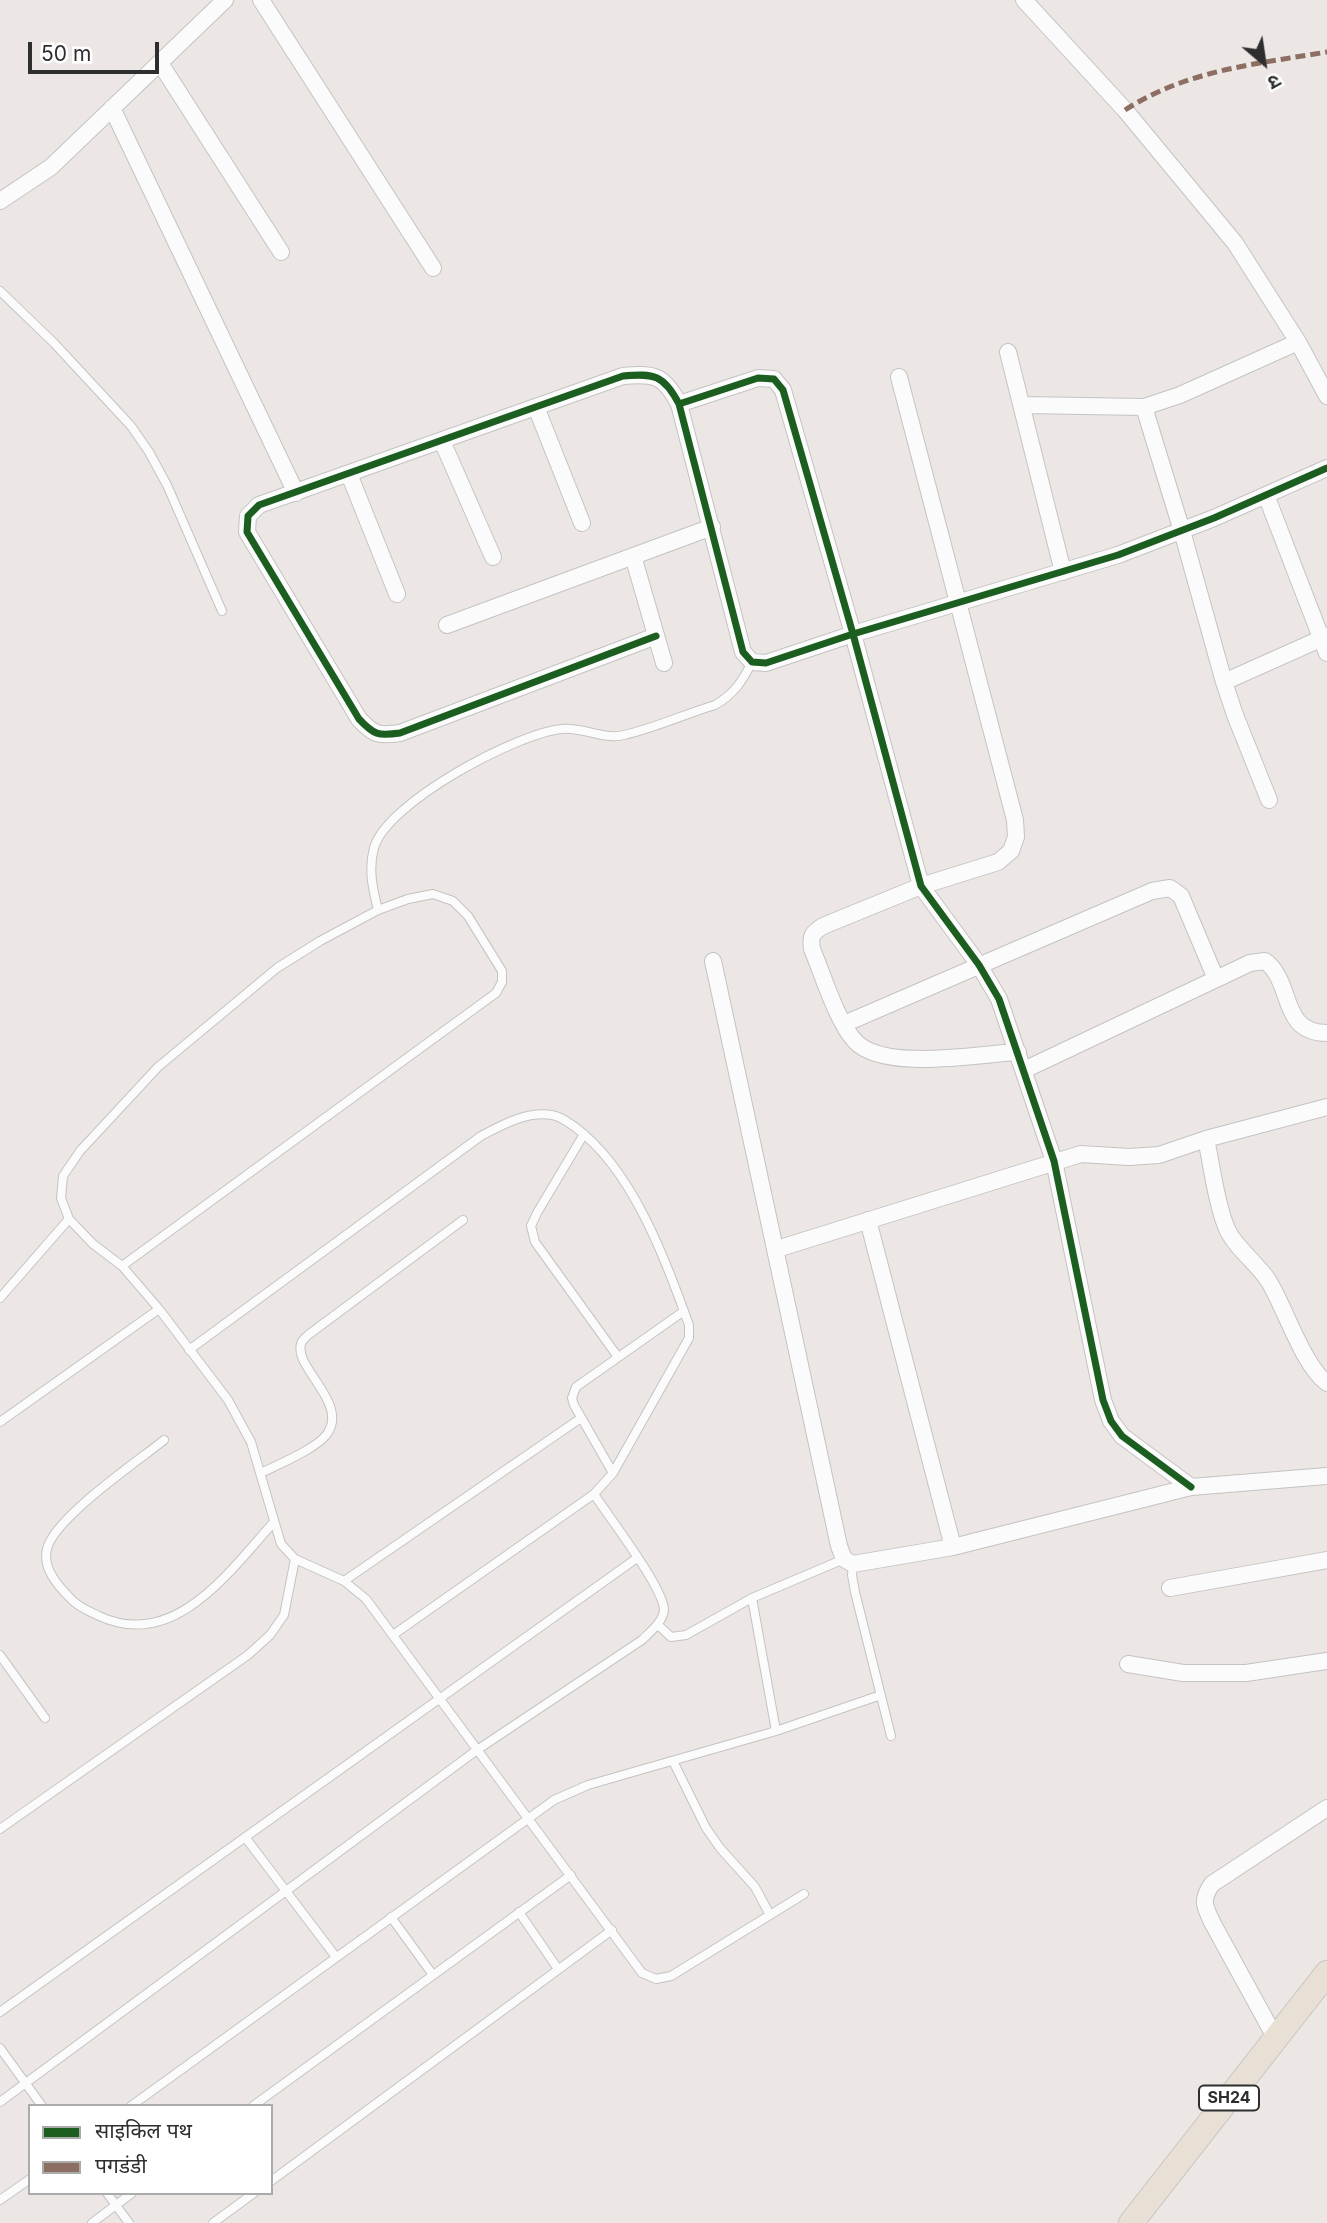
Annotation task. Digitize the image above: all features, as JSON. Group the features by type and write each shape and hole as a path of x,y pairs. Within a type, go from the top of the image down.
{"main road":[{"name":"SH24","path":"1131,2223 1327,1973"}],"street":[{"path":"0,201 51,166 225,0"},
{"path":"261,0 433,268"},
{"path":"1024,0 1125,110 1212,214 1260,281 1324,385"},
{"path":"160,62 281,253"},
{"path":"112,108 296,493"},
{"path":"1023,405 1144,407 1180,395 1298,342"},
{"path":"1008,352 1063,572"},
{"path":"656,636 400,733 384,735 371,732 359,719 247,532 247,516 259,505 623,376 646,374 659,377 672,390 679,404 743,652 752,662 766,663 853,634 1118,555 1182,531 1327,468"},
{"path":"899,377 959,603 1016,837 1011,851 998,862 920,886 813,932 810,938 812,949 844,1024 856,1043 874,1054 902,1060 1018,1052"},
{"path":"679,404 758,378 774,379 783,390 853,634 920,886 979,965 999,999 1054,1161 1103,1400 1111,1421 1122,1436 1191,1487"},
{"path":"536,407 582,523"},
{"path":"1144,407 1224,682 1269,800"},
{"path":"442,441 493,557"},
{"path":"349,474 397,594"},
{"path":"1224,682 1325,642 1266,495"},
{"path":"447,625 712,527"},
{"path":"633,556 664,663"},
{"path":"844,1024 1152,891 1170,888 1181,896 1216,979"},
{"path":"713,961 836,1533 849,1561 953,1547 1191,1487 1327,1476"},
{"path":"1024,1070 1250,963 1265,961 1274,967 1296,1020 1303,1028 1316,1033 1327,1033"},
{"path":"776,1249 1081,1154 1129,1157 1159,1155 1206,1139 1327,1107"},
{"path":"1206,1139 1225,1225 1233,1239 1267,1278 1283,1305 1308,1360 1327,1383"},
{"path":"868,1220 953,1547"},
{"path":"1170,1588 1327,1560"},
{"path":"1128,1664 1184,1673 1246,1673 1327,1661"},
{"path":"1276,2039 1213,1924 1205,1905 1205,1894 1212,1884 1327,1808"}],"lane":[{"path":"0,291 54,343 131,426 167,485 222,611"},
{"path":"378,910 372,886 374,846 383,829 406,807 442,781 513,743 541,733 563,729 586,731 605,737 623,735 715,705 741,685 752,662"},
{"path":"122,1266 496,993 502,982 502,971 468,916 453,901 433,894 408,898 378,910 320,941 278,968 159,1067 80,1151 63,1175 61,1198 69,1219 93,1244 122,1266 159,1309 233,1409 251,1442 281,1544 295,1559 344,1581 366,1599 642,1973 656,1979 671,1976 804,1894"},
{"path":"189,1350 481,1136 508,1121 552,1115 565,1120 601,1151 638,1204 652,1230 690,1325 690,1338 613,1474 594,1494 393,1635"},
{"path":"584,1134 531,1226 535,1242 618,1357"},
{"path":"0,1298 69,1219"},
{"path":"261,1473 316,1443 327,1434 333,1421 330,1405 302,1354 301,1344 308,1335 463,1220"},
{"path":"0,1422 159,1309"},
{"path":"613,1474 572,1398 576,1387 684,1311"},
{"path":"344,1581 581,1418"},
{"path":"164,1440 71,1515 57,1530 47,1549 48,1566 58,1586 80,1607 115,1623 143,1625 169,1619 191,1606 218,1584 273,1523"},
{"path":"0,2102 477,1750 642,1640 658,1625 664,1610 659,1591 594,1494"},
{"path":"0,2012 637,1558"},
{"path":"0,1829 247,1655 270,1635 284,1615 295,1559"},
{"path":"658,1625 671,1637 686,1634 752,1598 849,1561 891,1736"},
{"path":"752,1598 776,1731"},
{"path":"0,1655 45,1717"},
{"path":"134,2104 554,1800 588,1786 776,1731 881,1695"},
{"path":"673,1761 706,1828 755,1887 770,1915"},
{"path":"245,1837 336,1957"},
{"path":"256,2104 571,1875"},
{"path":"519,1912 558,1969"},
{"path":"391,1917 433,1975"},
{"path":"273,2180 612,1930"},
{"path":"0,2048 41,2104"},
{"path":"0,2200 28,2180"},
{"path":"108,2195 129,2223"},
{"path":"92,2223 129,2195"},
{"path":"213,2223 251,2195"}],"marked path":[{"path":"1125,110 1197,77 1248,65 1327,52"}],"cycle path":[{"path":"656,636 400,733 377,733 359,719 247,532 248,516 259,505 623,376 650,376 663,382 679,404 743,652 752,662 766,663 853,634 1118,555 1214,518 1327,468"},
{"path":"679,404 758,378 774,379 783,390 921,886 979,965 999,999 1054,1161 1103,1400 1111,1421 1122,1436 1191,1487"}]}
